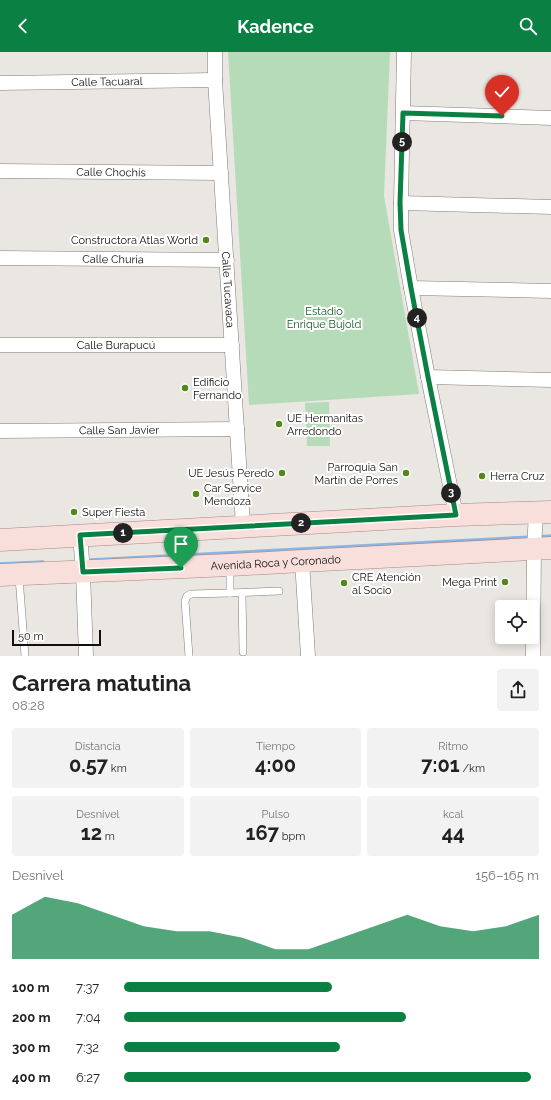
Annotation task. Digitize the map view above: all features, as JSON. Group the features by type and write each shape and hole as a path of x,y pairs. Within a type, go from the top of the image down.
{"main road":[{"path":"0,540 80,542 243,526 456,515 541,517"},
{"name":"Avenida Roca y Coronado","path":"9,575 82,568 230,565 540,546"}],"street":[{"name":"Calle Tucavaca","path":"215,52 214,80 227,260 243,526"},
{"path":"404,52 400,203 401,230 428,377 456,515"},
{"name":"Calle Tacuaral","path":"0,83 214,80"},
{"path":"403,113 551,118"},
{"name":"Calle Chochís","path":"0,171 221,173"},
{"path":"400,203 551,206"},
{"name":"Calle Churia","path":"0,258 227,260"},
{"path":"411,288 551,291"},
{"name":"Calle Burapucú","path":"0,345 232,345"},
{"path":"428,377 551,380"},
{"name":"Calle San Javier","path":"0,432 237,429"},
{"path":"533,656 541,517"},
{"path":"80,542 86,656"},
{"path":"302,561 308,656"}],"lane":[{"path":"230,565 230,593"},
{"path":"9,575 25,656"},
{"path":"189,656 185,601 187,596 191,594 279,591"},
{"path":"242,593 243,652"}],"green space":[{"name":"Estadio Enrique Bujold","path":"228,52 390,52 384,196 419,394 249,405"},
{"path":"329,402 330,446 307,446 305,403"}],"waterway":[{"path":"538,537 551,536"},
{"path":"91,560 532,537"},
{"path":"0,564 43,562"}],"place":[{"name":"Constructora Atlas World","path":"206,240"},
{"name":"Edificio Fernando","path":"185,388"},
{"name":"UE Hermanitas Arredondo","path":"279,424"},
{"name":"UE Jesús Peredo","path":"282,473"},
{"name":"Parroquia San Martín de Porres","path":"406,473"},
{"name":"Herra Cruz","path":"482,476"},
{"name":"Car Service Mendoza","path":"196,494"},
{"name":"Super Fiesta","path":"74,512"},
{"name":"Mega Print","path":"505,582"},
{"name":"CRE Atención al Socio","path":"344,583"}],"route":[{"path":"181,568 83,572 80,535 456,515 428,377 401,230 400,203 403,113 502,116"}]}
